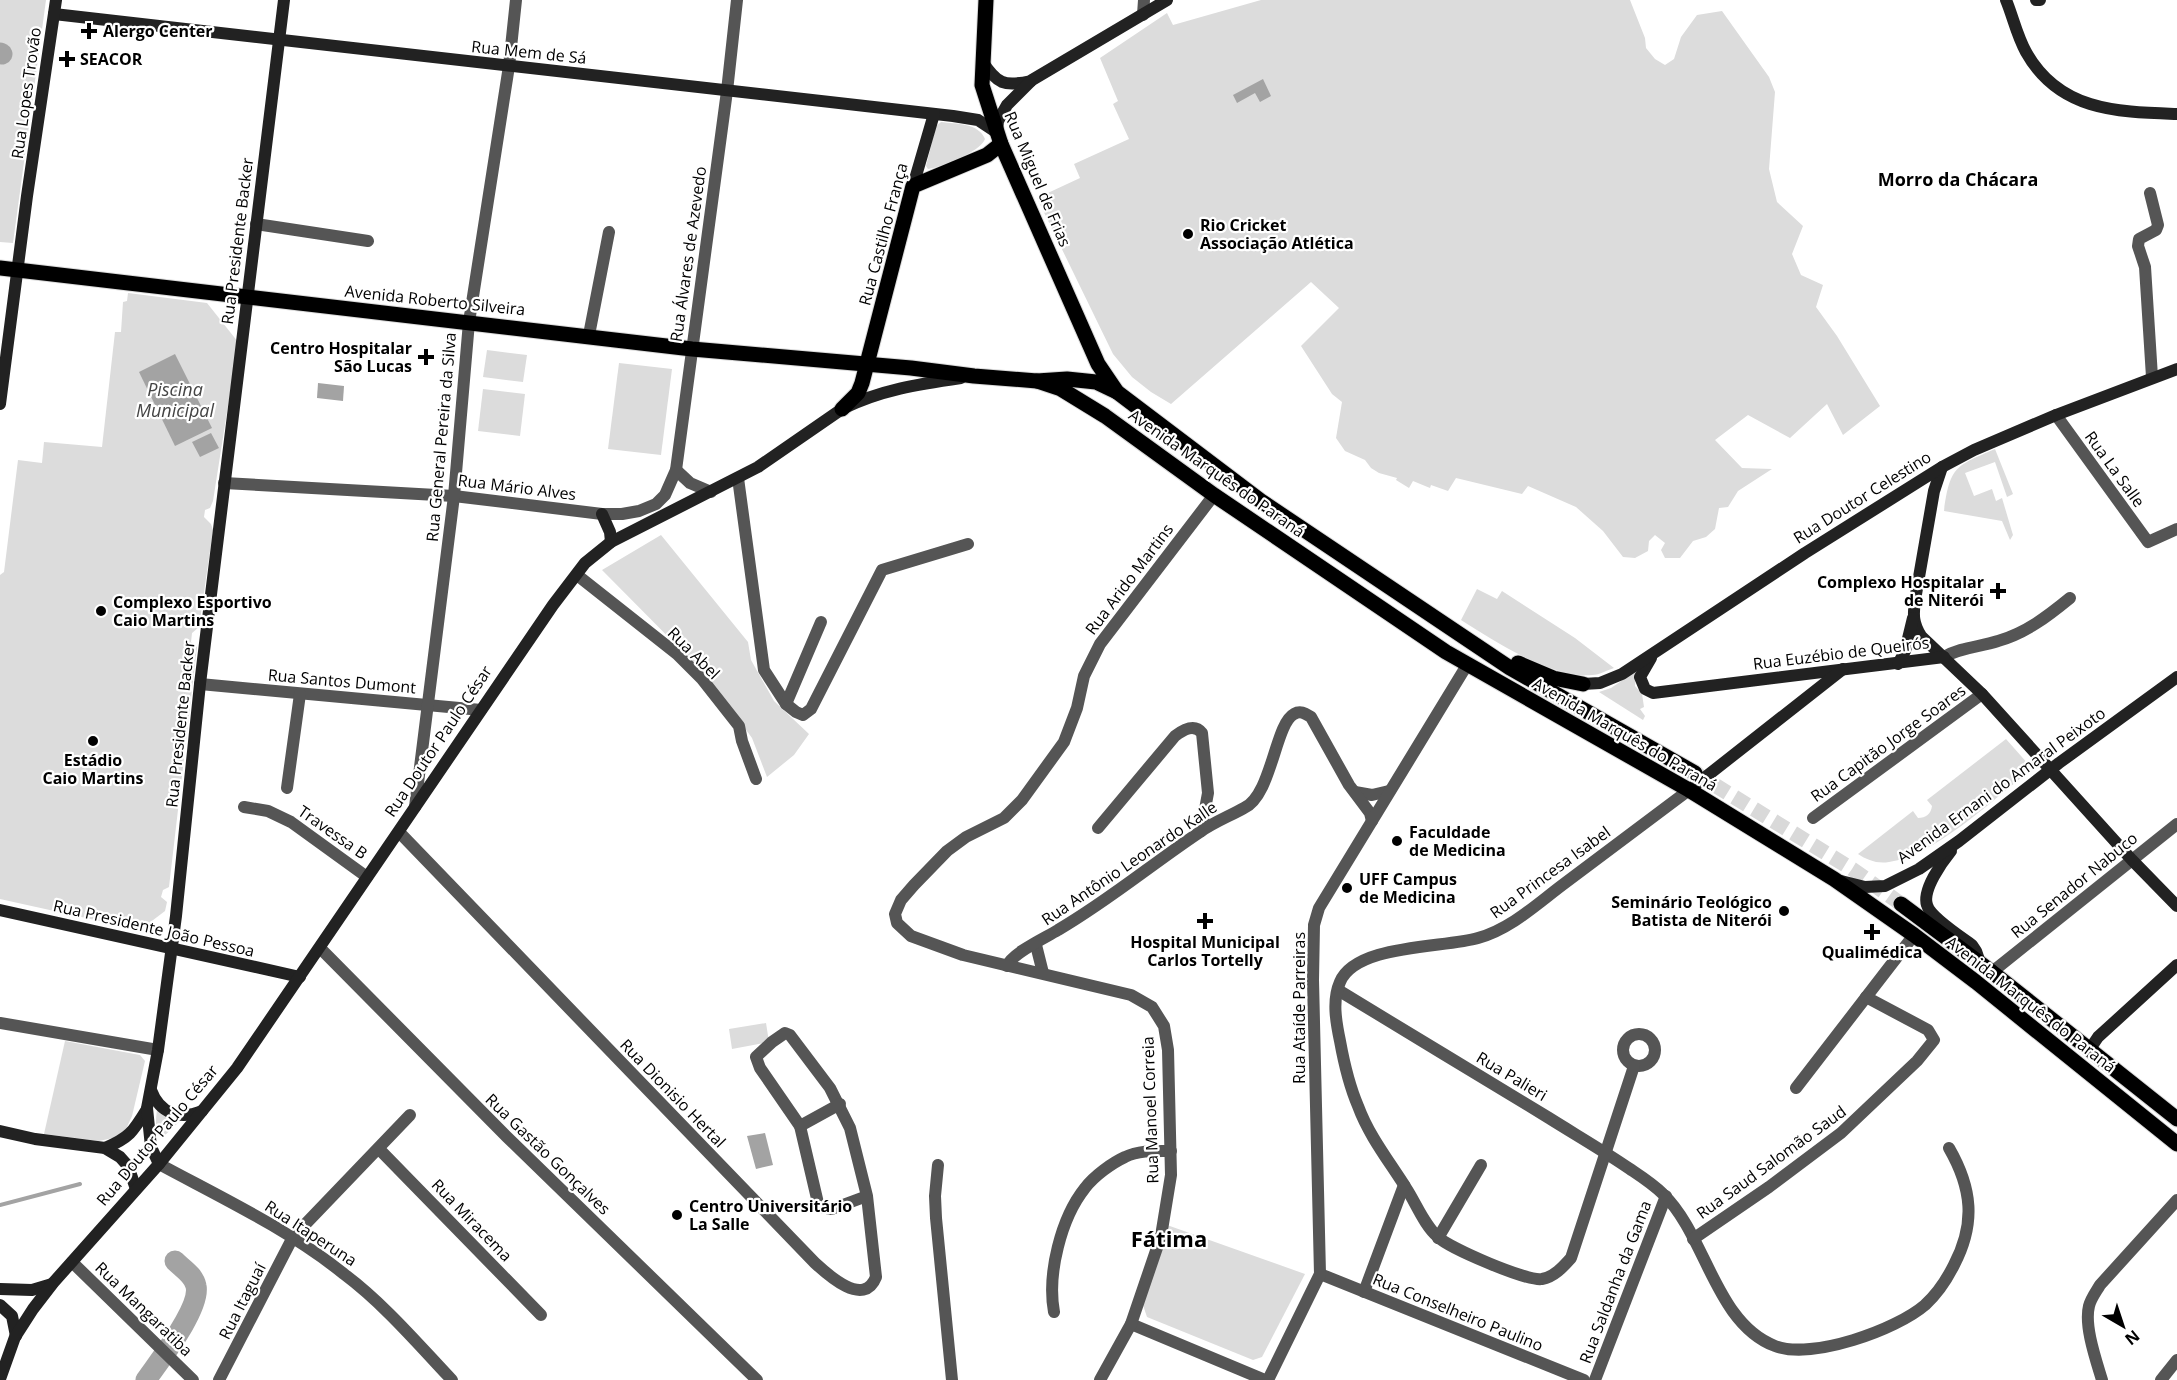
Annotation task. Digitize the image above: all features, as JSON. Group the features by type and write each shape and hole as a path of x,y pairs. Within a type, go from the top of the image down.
{"main road":[{"name":"Rua Lopes Trovão","path":"0,404 27,196 56,0"},
{"name":"Rua Presidente Backer","path":"159,1164 151,1147 147,1108 158,1050 171,950 200,684 284,0"},
{"name":"Rua Miguel de Frias","path":"986,0 982,85 999,138 1098,364"},
{"path":"914,186 977,159 999,138 1002,112 1013,97 1032,80 1167,0"},
{"path":"2006,0 2027,54 2044,78 2057,90 2082,102 2100,107 2134,113 2177,114"},
{"name":"Rua Mem de Sá","path":"54,14 934,114 978,120 999,138"},
{"path":"982,61 994,77 1004,84 1032,80"},
{"name":"Rua Castilho França","path":"842,409 858,393 934,114"},
{"name":"Avenida Roberto Silveira","path":"0,268 247,298 589,335 692,349 974,376"},
{"name":"Avenida Marquês do Paraná","path":"1098,364 1117,392 1261,501 1510,668 1695,773"},
{"name":"Rua Doutor Celestino","path":"1583,684 1592,685 1604,682 1622,674 1805,553 1942,467 1974,450 2056,415 2177,369"},
{"name":"Rua Doutor Paulo César","path":"0,1379 16,1336 53,1283 159,1164 253,1047 553,604 589,559 611,542 758,468 842,409 870,397 910,385 974,376 1037,381"},
{"path":"1037,381 1067,379 1096,382 1117,392"},
{"name":"Avenida Marquês do Paraná","path":"1037,381 1061,389 1106,416 1214,495 1467,665 1689,790 1834,879 1914,935 2177,1144"},
{"path":"1898,663 1905,651 1934,491 1942,467"},
{"path":"602,513 610,532 611,542"},
{"path":"1912,618 1921,636 1982,694 2132,860 2177,906"},
{"path":"1454,630 1553,678 1583,684"},
{"name":"Rua Euzébio de Queirós","path":"1655,652 1640,678 1645,689 1653,693 1944,657"},
{"path":"1689,790 1844,669"},
{"path":"1804,674 1813,685 1812,694"},
{"name":"Avenida Ernani do Amaral Peixoto","path":"1834,879 1866,887 1885,886 1919,869 2177,677"},
{"path":"1959,841 1943,861 1933,879 1927,893 1926,905 1932,913 1972,945 1986,968"},
{"name":"Avenida Marquês do Paraná","path":"1901,904 2090,1049 2160,1097 2177,1119"},
{"name":"Rua Presidente João Pessoa","path":"0,910 300,977"},
{"path":"2078,1064 2098,1037 2177,965"},
{"path":"151,1090 157,1103 168,1112 182,1116 202,1111"},
{"path":"2143,1116 2160,1097"},
{"path":"105,1148 124,1140 147,1108"},
{"path":"0,1131 35,1139 105,1148 120,1157 128,1166 136,1189"},
{"path":"0,1289 32,1290 53,1283"},
{"path":"0,1305 12,1316 16,1336"}],"street":[{"name":"Rua General Pereira da Silva","path":"415,807 454,496 469,322 509,66 516,0"},
{"name":"Rua Álvares de Azevedo","path":"676,470 737,0"},
{"path":"1143,15 1144,0"},
{"path":"2150,193 2158,225 2157,230 2139,239 2138,246 2145,267 2152,377"},
{"path":"256,224 368,241"},
{"path":"589,335 609,232"},
{"name":"Rua La Salle","path":"2056,415 2148,542 2177,529"},
{"path":"676,470 690,483 711,492"},
{"name":"Rua Mário Alves","path":"224,483 454,496 602,513 632,513 656,504 665,495 676,470"},
{"path":"738,478 764,670 786,704 803,715 811,709 882,570 968,544"},
{"name":"Rua Arido Martins","path":"1007,966 981,960 911,936 897,923 895,914 901,900 947,851 966,837 1004,818 1022,800 1064,742 1077,708 1084,676 1100,644 1214,495"},
{"name":"Rua Abel","path":"577,574 677,654 702,680 739,726 756,779"},
{"name":"Rua Euzébio de Queirós","path":"1944,657 1958,650 1996,642 2019,634 2070,598"},
{"path":"786,704 821,622"},
{"name":"Rua Ataíde Parreiras","path":"1267,1380 1320,1274 1313,980 1314,925 1319,908 1329,889 1467,665"},
{"name":"Rua Santos Dumont","path":"200,684 481,710"},
{"path":"287,788 300,694"},
{"name":"Rua Capitão Jorge Soares","path":"1813,819 1982,694"},
{"name":"Rua Antônio Leonardo Kalle","path":"1007,966 1016,954 1036,945 1083,915 1201,831 1248,807 1267,777 1288,721 1294,714 1300,712 1311,717 1340,770 1355,792"},
{"path":"1098,828 1174,736 1185,730 1198,728 1202,732 1208,793 1201,831"},
{"name":"Rua Princesa Isabel","path":"1338,990 1339,983 1345,974 1358,964 1372,958 1408,948 1479,938 1514,921 1689,790"},
{"path":"1355,792 1372,795 1389,792"},
{"path":"1355,792 1370,813 1372,821"},
{"name":"Travessa B","path":"244,807 268,811 291,822 367,877"},
{"name":"Rua Senador Nabuco","path":"1986,968 2177,824"},
{"name":"Rua Dionisio Hertal","path":"399,832 815,1263 833,1280 853,1289 865,1289 874,1283 876,1277 867,1196 850,1128 830,1088 790,1035 785,1033 756,1057 765,1076 800,1126 818,1203 821,1207 832,1209 867,1196"},
{"path":"1796,1088 1914,935"},
{"name":"Rua Antônio Leonardo Kalle","path":"1036,945 1042,973"},
{"name":"Rua Gastão Gonçalves","path":"320,948 507,1137 758,1380"},
{"name":"Rua Manoel Correia","path":"1007,966 1131,995 1152,1007 1164,1026 1168,1050 1172,1175 1163,1227 1131,1324 1100,1380"},
{"path":"1338,990 1336,1017 1348,1077 1358,1107 1366,1125 1438,1238 1452,1247 1526,1277 1543,1279 1554,1274 1571,1258 1634,1066"},
{"name":"Rua Palieri","path":"1338,990 1607,1153 1657,1188 1666,1196 1694,1239 1739,1320 1761,1338 1776,1346 1814,1350 1860,1337 1909,1316 1925,1305 1939,1290 1959,1255 1969,1208 1967,1188 1960,1167 1949,1148"},
{"name":"Rua Saud Salomão Saud","path":"1694,1239 1841,1133 1933,1044 1934,1040 1928,1030 1866,997"},
{"path":"0,1023 158,1050"},
{"path":"800,1126 840,1104"},
{"name":"Rua Itaguaí","path":"219,1380 293,1237 410,1115"},
{"name":"Rua Miracema","path":"379,1149 541,1315"},
{"path":"1054,1312 1052,1298 1057,1256 1070,1211 1085,1187 1126,1156 1150,1151 1171,1151"},
{"name":"Rua Itaperuna","path":"159,1164 293,1237 360,1286 452,1380"},
{"path":"938,1165 935,1196 936,1218 952,1380"},
{"path":"1438,1238 1481,1165"},
{"path":"1364,1292 1404,1185"},
{"name":"Rua Saldanha da Gama","path":"1595,1380 1666,1196"},
{"path":"2102,1380 2090,1326 2088,1309 2092,1298 2100,1285 2177,1200"},
{"name":"Rua Mangaratiba","path":"72,1262 194,1380"},
{"name":"Rua Conselheiro Paulino","path":"1320,1274 1584,1380"},
{"path":"1131,1324 1267,1380"},
{"path":"2161,1380 2177,1360"}],"shaded area":[{"path":"0,0 46,0 13,243 0,242"},
{"path":"1261,0 1630,0 1645,38 1646,48 1655,59 1665,65 1674,59 1681,37 1697,15 1722,11 1769,77 1775,92 1769,169 1777,202 1803,226 1792,254 1801,275 1823,285 1816,307 1837,336 1880,406 1843,435 1827,404 1790,438 1748,415 1715,440 1742,468 1772,469 1738,491 1728,507 1719,508 1715,529 1706,537 1693,541 1680,558 1665,558 1661,550 1665,543 1655,535 1649,541 1648,551 1635,558 1623,557 1603,531 1576,507 1528,486 1522,494 1456,478 1448,491 1431,485 1430,488 1413,481 1409,488 1396,480 1397,478 1379,473 1365,460 1345,451 1336,438 1342,402 1332,394 1301,346 1339,308 1311,282 1171,404 1151,392 1132,377 1113,354 1037,198 1080,178 1074,164 1129,139 1113,104 1118,101 1100,58 1167,13 1173,25"},
{"path":"941,122 972,127 978,130 985,139 968,154 928,169 926,166 936,126"},
{"name":"Complexo Esportivo Caio Martins","path":"128,293 207,303 238,342 213,501 210,508 205,510 204,517 213,530 199,627 192,633 191,642 197,647 169,887 163,890 161,897 167,902 165,911 140,930 0,899 0,575 4,572 18,460 42,463 44,442 102,447 115,332 121,332 123,302 127,301"},
{"path":"487,350 527,355 523,382 483,377"},
{"path":"619,363 672,369 661,455 608,449"},
{"path":"483,389 525,394 520,436 478,431"},
{"path":"1995,449 2013,494 2007,497 1995,462 1965,473 1974,496 1992,489 1996,501 2002,498 2013,535 2010,540 2002,521 1944,511 1952,476 1963,464"},
{"path":"661,535 748,642 751,660 774,701 809,734 794,755 767,777 752,738 706,675 602,570"},
{"path":"1477,589 1497,599 1502,591 1575,638 1614,668 1595,675 1577,675 1542,665 1507,648 1461,620"},
{"path":"1636,671 1635,686 1642,694 1644,707 1640,709 1645,716 1643,720 1599,692 1611,688"},
{"path":"2006,739 2029,765 2026,774 1961,826 1925,849 1889,862 1869,860 1858,854 1913,811 1918,818 1928,815 1932,806 1927,800"},
{"path":"766,1023 769,1042 732,1049 729,1029"},
{"path":"65,1041 140,1055 145,1061 132,1116 126,1129 117,1137 99,1141 44,1134"},
{"path":"157,1109 172,1121 181,1120 162,1138 157,1128"},
{"path":"1167,1225 1305,1274 1262,1357 1253,1360 1147,1317 1140,1296"}],"water":[{"path":"1263,79 1271,96 1260,102 1255,93 1237,103 1233,95"},
{"name":"Piscina Municipal","path":"175,354 212,428 175,446 139,372"},
{"path":"318,383 344,386 343,401 317,398"},
{"path":"211,433 219,448 200,457 192,442"},
{"path":"765,1133 773,1165 756,1169 747,1136"}],"waterway":[{"path":"0,1205 80,1184"},
{"path":"146,1380 178,1334 196,1296 193,1278 175,1261"}],"tunnel":[{"path":"1695,773 1852,869 1901,904"}],"place":[{"name":"Alergo Center","path":"89,31"},
{"name":"SEACOR","path":"67,59"},
{"name":"Rio Cricket Associação Atlética","path":"1188,234"},
{"name":"Centro Hospitalar São Lucas","path":"426,357"},
{"name":"Complexo Hospitalar de Niterói","path":"1998,591"},
{"name":"Complexo Esportivo Caio Martins","path":"101,611"},
{"name":"Estádio Caio Martins","path":"93,741"},
{"name":"Faculdade de Medicina","path":"1397,841"},
{"name":"UFF Campus de Medicina","path":"1347,888"},
{"name":"Seminário Teológico Batista de Niterói","path":"1784,911"},
{"name":"Hospital Municipal Carlos Tortelly","path":"1205,921"},
{"name":"Qualimédica","path":"1872,932"},
{"name":"Centro Universitário La Salle","path":"677,1215"}],"district":[{"name":"Morro da Chácara","path":"1958,179"},
{"name":"Fátima","path":"1169,1238"}]}
